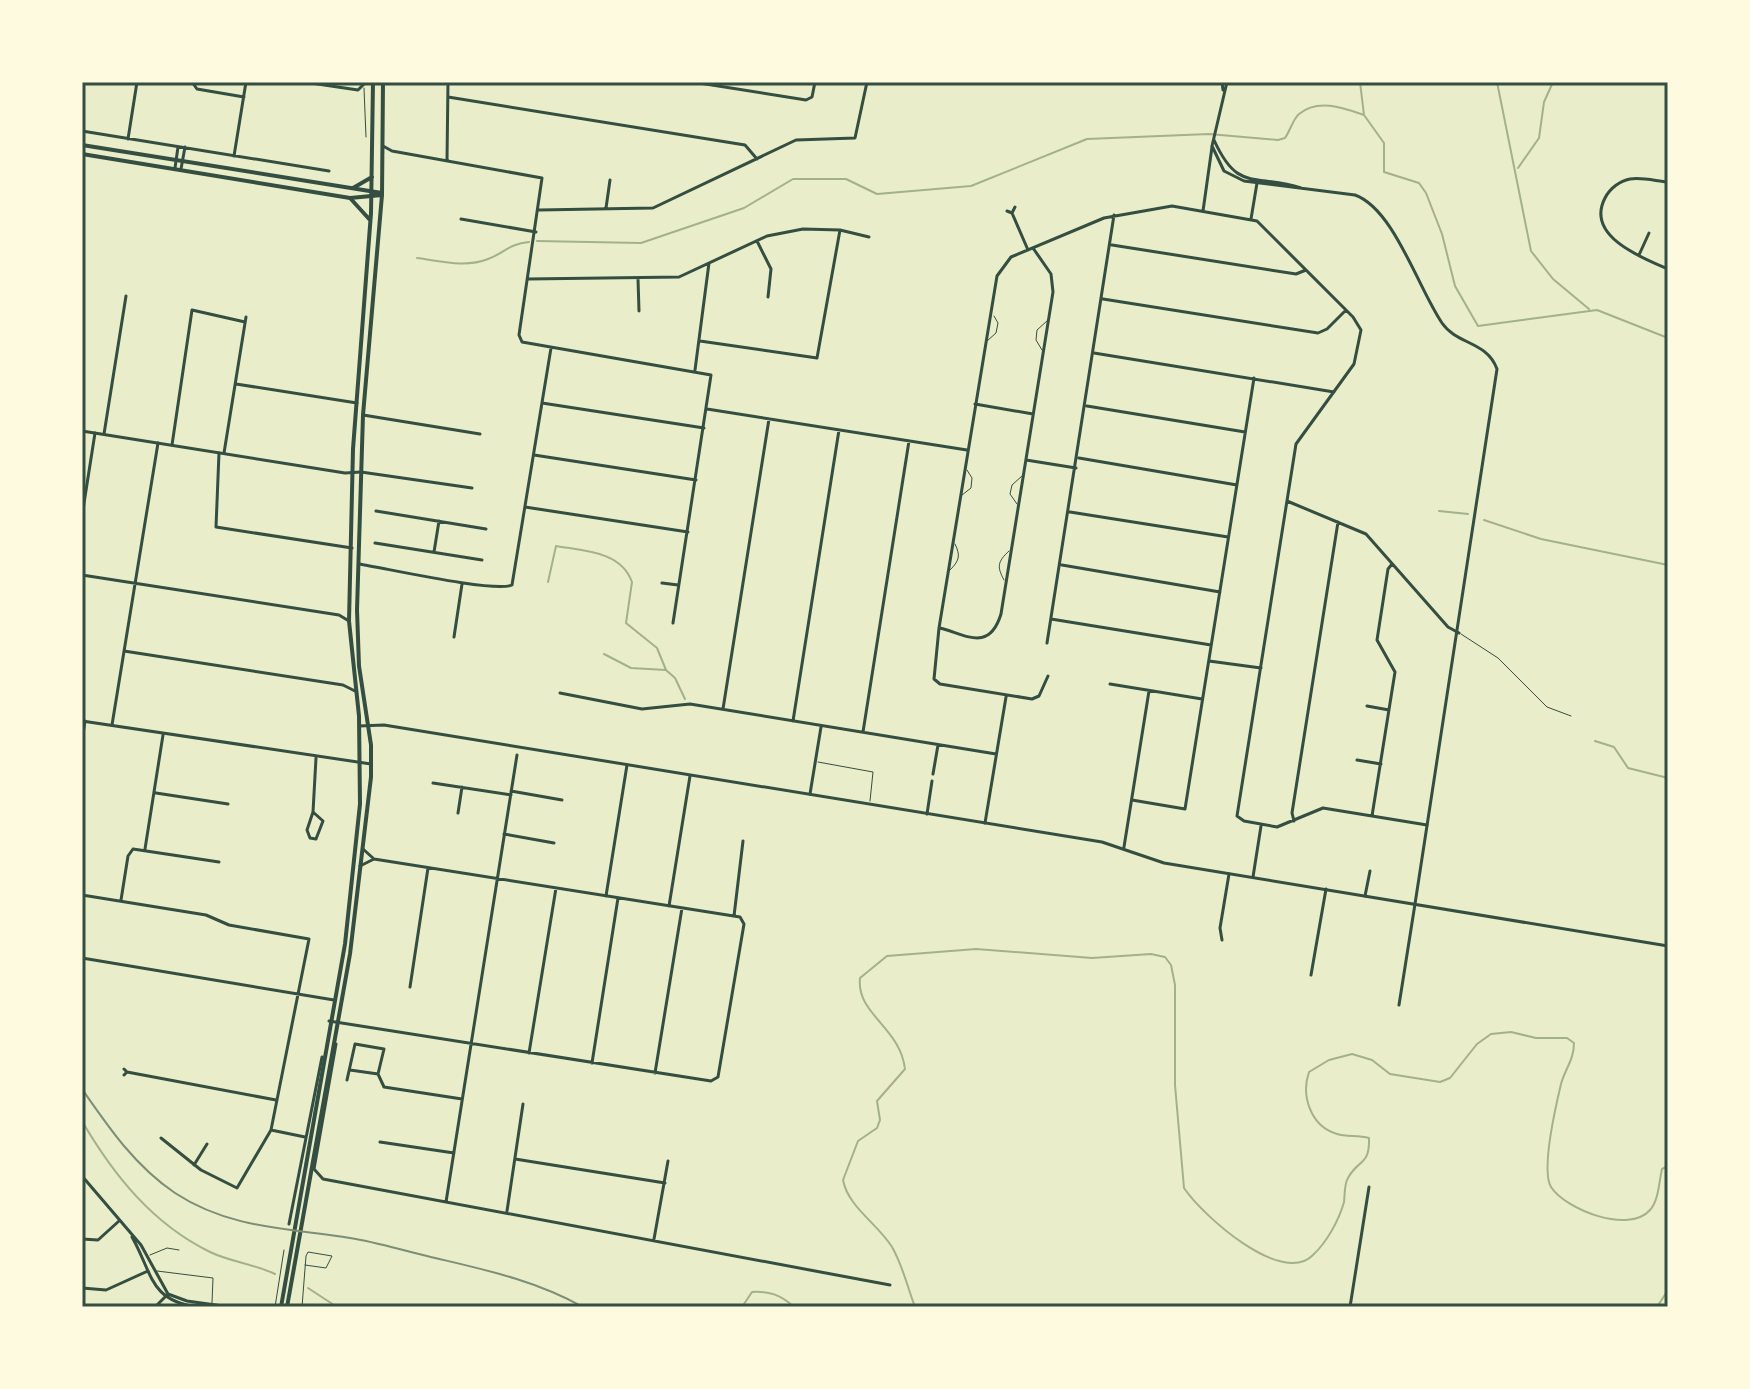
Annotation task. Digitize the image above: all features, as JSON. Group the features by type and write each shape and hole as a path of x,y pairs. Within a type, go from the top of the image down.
{"main road":[{"path":"296,1230 322,1057 347,926 359,820 361,764 349,609 353,472 372,194 373,82"},
{"path":"284,1307 289,1248 296,1230 344,986 371,765 369,725 357,648 363,415 382,194 383,82"},
{"path":"82,145 353,188 372,194"},
{"path":"82,154 350,198 382,194"},
{"path":"353,188 372,176"},
{"path":"350,198 370,220"},
{"path":"334,1000 339,999 344,986"}],"street":[{"path":"128,139 137,82"},
{"path":"192,82 197,89 244,97"},
{"path":"234,156 246,82"},
{"path":"304,82 364,88 366,82"},
{"path":"447,160 448,82"},
{"path":"693,82 806,100 812,97 815,82"},
{"path":"539,210 653,208 800,139 855,138 859,133 867,82"},
{"path":"1222,82 1223,90"},
{"path":"1203,211 1212,146 1227,82"},
{"path":"448,97 745,145 757,159"},
{"path":"82,131 329,171"},
{"path":"1214,140 1227,167 1257,181"},
{"path":"383,146 392,151 542,178 520,339 551,348 711,375 673,623"},
{"path":"1212,146 1224,171 1238,179 1355,195 1370,202 1386,224 1440,321 1454,335 1489,353 1497,369 1459,633 1399,1005"},
{"path":"178,147 180,160"},
{"path":"178,169 185,147"},
{"path":"383,154 392,151"},
{"path":"606,209 610,180"},
{"path":"1668,182 1626,180 1612,188 1603,202 1605,227 1622,246 1638,257 1668,269"},
{"path":"1251,219 1257,181"},
{"path":"1048,676 1037,698 936,682 939,628 990,310 1000,268 1011,257 1114,215 1168,206 1251,219 1346,310 1361,330 1356,361 1296,444 1238,817 1277,827 1323,808 1427,825"},
{"path":"1012,213 1015,207"},
{"path":"1007,211 1012,213 1028,250"},
{"path":"1047,643 1112,245 1114,215"},
{"path":"461,219 536,232"},
{"path":"528,279 679,277 757,241 803,229 840,230 869,237"},
{"path":"700,341 817,358 840,230"},
{"path":"1638,257 1649,233"},
{"path":"757,241 771,269 768,297"},
{"path":"1112,245 1296,274 1306,270"},
{"path":"939,628 967,639 986,635 999,621 1053,292 1051,274 1033,248"},
{"path":"695,370 709,263"},
{"path":"638,278 639,311"},
{"path":"104,434 126,296"},
{"path":"1103,299 1318,333 1346,310"},
{"path":"172,445 192,310 245,320 222,453 216,527 352,548"},
{"path":"359,564 462,584 505,588 512,585 551,348"},
{"path":"1094,353 1334,392"},
{"path":"1132,800 1185,809 1254,378"},
{"path":"236,384 357,403"},
{"path":"542,403 704,428"},
{"path":"975,404 1033,414"},
{"path":"1086,406 1245,432"},
{"path":"707,409 967,450"},
{"path":"363,415 480,434"},
{"path":"723,709 769,419"},
{"path":"793,721 839,430"},
{"path":"82,431 472,488"},
{"path":"82,516 95,433"},
{"path":"863,732 909,441"},
{"path":"112,725 158,443"},
{"path":"534,455 696,480"},
{"path":"1077,458 1237,485"},
{"path":"1026,460 1076,468"},
{"path":"1287,501 1366,534 1448,627 1459,633"},
{"path":"525,507 688,532"},
{"path":"376,511 486,529"},
{"path":"1069,512 1228,537"},
{"path":"434,552 439,521"},
{"path":"1294,821 1292,813 1338,522"},
{"path":"375,543 482,560"},
{"path":"1372,816 1395,667 1377,640 1388,569 1392,564"},
{"path":"1060,565 1220,592"},
{"path":"82,575 339,615 349,621"},
{"path":"662,583 679,586"},
{"path":"454,637 462,584"},
{"path":"339,615 349,609"},
{"path":"1051,619 1211,645"},
{"path":"124,651 343,685 355,691"},
{"path":"1209,661 1261,668"},
{"path":"343,685 354,679"},
{"path":"1110,684 1202,699"},
{"path":"1124,847 1149,691"},
{"path":"560,693 642,709 684,704 723,709 996,754"},
{"path":"985,823 1006,695"},
{"path":"1367,706 1389,710"},
{"path":"82,741 84,721 371,765"},
{"path":"359,726 369,725 985,823 1124,847 1164,863 1668,946"},
{"path":"810,794 821,725"},
{"path":"145,849 163,735"},
{"path":"933,774 938,745"},
{"path":"446,1202 517,755"},
{"path":"313,812 323,821 316,839 307,833 313,812 316,758"},
{"path":"1357,760 1381,764"},
{"path":"606,896 627,765"},
{"path":"669,906 690,775"},
{"path":"927,814 932,781"},
{"path":"433,783 562,800"},
{"path":"458,813 462,787"},
{"path":"155,792 228,804"},
{"path":"1253,877 1261,824"},
{"path":"504,834 554,843"},
{"path":"734,916 743,841"},
{"path":"120,901 130,852 145,849 219,862"},
{"path":"329,1021 716,1081 744,924 740,917 374,859 363,849"},
{"path":"360,866 374,859"},
{"path":"410,987 428,868"},
{"path":"1365,896 1370,871"},
{"path":"1222,940 1220,928 1229,874"},
{"path":"529,1053 556,888"},
{"path":"1311,975 1326,889"},
{"path":"82,895 206,915 229,925 309,939 271,1130 237,1188 194,1165 161,1138"},
{"path":"592,1063 618,898"},
{"path":"655,1073 682,908"},
{"path":"82,958 334,1000"},
{"path":"334,1041 337,1046 314,1169 323,1179 890,1285"},
{"path":"347,1080 355,1044 384,1049 378,1074 384,1087 462,1099"},
{"path":"289,1224 322,1057"},
{"path":"350,1070 378,1074"},
{"path":"125,1072 276,1100"},
{"path":"506,1213 523,1104"},
{"path":"271,1130 305,1137"},
{"path":"380,1142 454,1153"},
{"path":"194,1165 207,1144"},
{"path":"515,1159 665,1183"},
{"path":"654,1239 668,1161"},
{"path":"82,1176 128,1230 155,1272 166,1296"},
{"path":"1350,1307 1369,1187"},
{"path":"82,1239 98,1240 119,1221"},
{"path":"145,1257 148,1271 166,1296 197,1307"},
{"path":"82,1288 106,1290 148,1271"},
{"path":"166,1296 230,1307"},
{"path":"155,1307 166,1296"}],"lane":[{"path":"364,88 366,137"},
{"path":"985,342 996,333 998,323 990,310"},
{"path":"1044,352 1036,340 1037,330 1049,320"},
{"path":"960,497 971,483 965,466"},
{"path":"1018,506 1011,489 1024,474"},
{"path":"948,572 958,562 960,553 953,540"},
{"path":"1005,582 998,569 999,560 1011,550"},
{"path":"1459,633 1498,658 1547,707 1571,716"},
{"path":"815,761 873,772 869,804"},
{"path":"145,1257 167,1248 179,1250"},
{"path":"275,1307 289,1248"},
{"path":"302,1307 305,1265 310,1251 332,1256 326,1268 305,1265"},
{"path":"155,1272 165,1270 213,1278 212,1304"}],"waterway":[{"path":"1360,82 1364,115 1384,143 1384,172 1419,183 1426,193 1442,234 1455,286 1478,326 1597,310 1668,338"},
{"path":"1497,82 1531,251 1553,279 1589,309"},
{"path":"1518,168 1539,138 1544,102 1553,82"},
{"path":"537,241 641,243 744,208 793,179 846,179 877,194 971,186 1087,139 1209,134 1278,140 1285,138 1299,114 1314,106 1331,106 1364,115"},
{"path":"417,258 453,263 479,262 529,242"},
{"path":"1439,511 1468,514"},
{"path":"1484,520 1541,539 1668,565"},
{"path":"548,582 556,546 600,554 619,564 632,582 626,623 657,648 666,670 675,678 685,699"},
{"path":"604,654 631,668 666,670"},
{"path":"1595,741 1614,747 1628,768 1668,778"},
{"path":"915,1307 892,1247 851,1199 843,1180 858,1141 877,1128 880,1120 877,1101 905,1069 895,1042 871,1012 861,991 860,978 887,956 976,949 1092,958 1151,954 1165,957 1171,965 1175,985 1175,1085 1184,1188 1225,1230 1263,1255 1282,1262 1299,1262 1313,1255 1323,1244 1342,1209 1347,1180 1368,1153 1369,1138 1341,1135 1328,1130 1314,1117 1307,1100 1309,1072 1329,1060 1352,1054 1372,1060 1390,1074 1440,1082 1450,1078 1477,1044 1491,1034 1511,1032 1536,1038 1567,1038 1574,1043 1574,1049 1561,1084 1550,1137 1548,1179 1551,1187 1583,1211 1628,1220 1640,1217 1653,1206 1662,1169 1668,1166"},
{"path":"82,1121 107,1161 137,1197 170,1227 210,1252 275,1274"},
{"path":"308,1288 337,1307"},
{"path":"1657,1307 1668,1290"},
{"path":"742,1307 752,1292 770,1293 794,1307"}],"railway":[{"path":"82,1089 135,1159 175,1193 196,1205 260,1225 360,1240 487,1270 545,1289 583,1307"}]}
